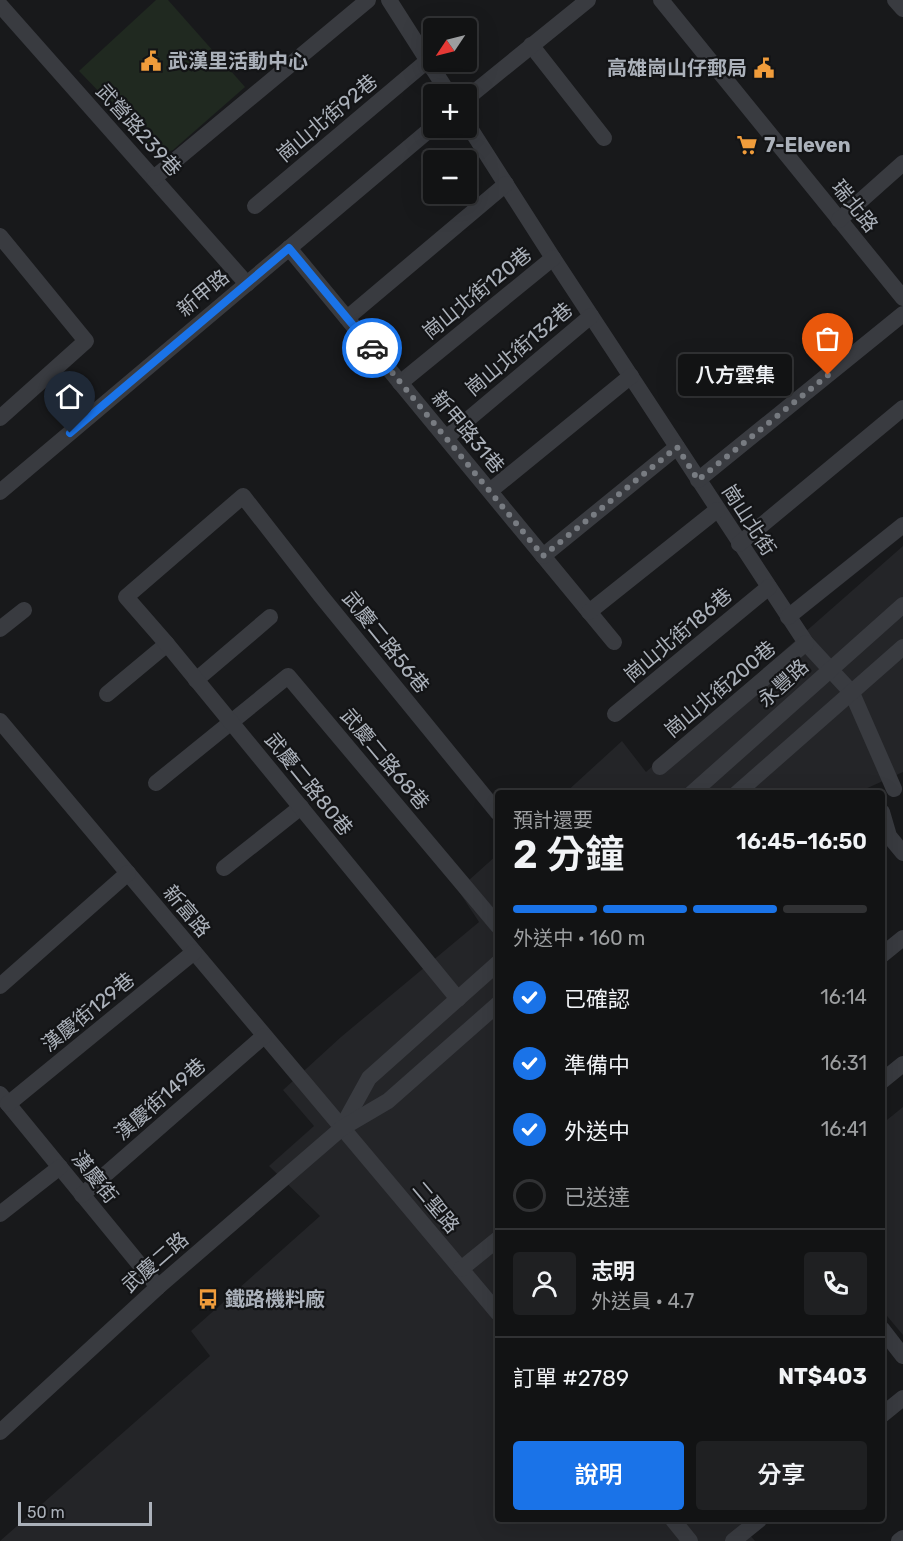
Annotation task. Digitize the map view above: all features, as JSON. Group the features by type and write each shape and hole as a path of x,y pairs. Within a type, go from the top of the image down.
{"street":[{"path":"154,178 368,0"},
{"path":"389,0 423,55"},
{"path":"477,90 588,0"},
{"name":"瑞北路","path":"661,0 903,298"},
{"path":"896,0 903,9"},
{"name":"武營路239巷","path":"0,5 247,284"},
{"path":"531,45 604,138"},
{"name":"崗山北街92巷","path":"255,206 423,65"},
{"name":"新甲路","path":"0,492 423,135"},
{"name":"崗山北街","path":"476,138 768,587 806,643 852,693 893,790"},
{"path":"839,220 903,164"},
{"path":"347,318 506,184"},
{"path":"0,236 86,341 0,418"},
{"name":"新甲路31巷","path":"289,248 614,642"},
{"name":"崗山北街120巷","path":"400,383 553,258"},
{"path":"698,480 903,314"},
{"name":"崗山北街132巷","path":"446,438 591,316"},
{"path":"490,491 631,376"},
{"path":"739,544 903,408"},
{"path":"543,556 677,447"},
{"name":"武慶二路56巷","path":"126,597 243,496 495,809"},
{"path":"589,612 717,510"},
{"path":"788,616 903,525"},
{"name":"崗山北街186巷","path":"615,714 768,587"},
{"name":"武慶二路80巷","path":"126,597 458,999"},
{"name":"永豐路","path":"695,790 903,605"},
{"path":"0,629 24,610"},
{"path":"196,680 270,617"},
{"name":"崗山北街200巷","path":"660,767 806,643"},
{"path":"107,694 167,644"},
{"path":"741,790 903,647"},
{"name":"武慶二路68巷","path":"230,721 288,676 495,922"},
{"name":"新富路","path":"0,721 342,1128"},
{"path":"156,783 230,721"},
{"path":"224,868 301,807"},
{"path":"886,839 903,853"},
{"path":"0,986 128,873"},
{"path":"885,953 903,938"},
{"name":"漢慶街129巷","path":"4,1099 194,952"},
{"name":"武慶二路","path":"342,1128 369,1078 495,966"},
{"name":"武慶二路","path":"0,1432 158,1287 342,1128 388,1101 495,1007"},
{"name":"漢慶街149巷","path":"82,1195 264,1036"},
{"path":"885,1079 903,1064"},
{"name":"漢慶街","path":"4,1099 158,1287"},
{"name":"二聖路","path":"342,1128 495,1310"},
{"path":"0,1214 60,1167"},
{"path":"461,1269 495,1241"},
{"path":"885,1333 903,1356"},
{"path":"885,1413 903,1398"},
{"path":"675,1522 690,1541"},
{"path":"734,1541 757,1522"},
{"path":"899,1541 903,1538"}],"shaded area":[{"path":"156,0 168,0 245,87 173,150 160,155 79,71"},
{"path":"903,546 903,772 863,790 568,790 622,741 646,772"},
{"path":"495,857 495,1522 739,1522 755,1541 0,1541 210,1356 191,1331 320,1216 269,1166 314,1126 283,1090 341,1037 479,922 458,890"},
{"path":"903,1107 903,1335 885,1314 885,1122"}],"way so far":[{"path":"372,348 543,556 677,447 698,480 828,375"}],"place":[{"name":"武漢里活動中心","path":"151,61"},
{"name":"高雄崗山仔郵局","path":"764,68"},
{"name":"7-Eleven","path":"747,145"},
{"name":"八方雲集","path":"828,375"},
{"name":"鐵路機料廠","path":"208,1299"}],"route":[{"path":"70,433 289,248 372,348"}]}
